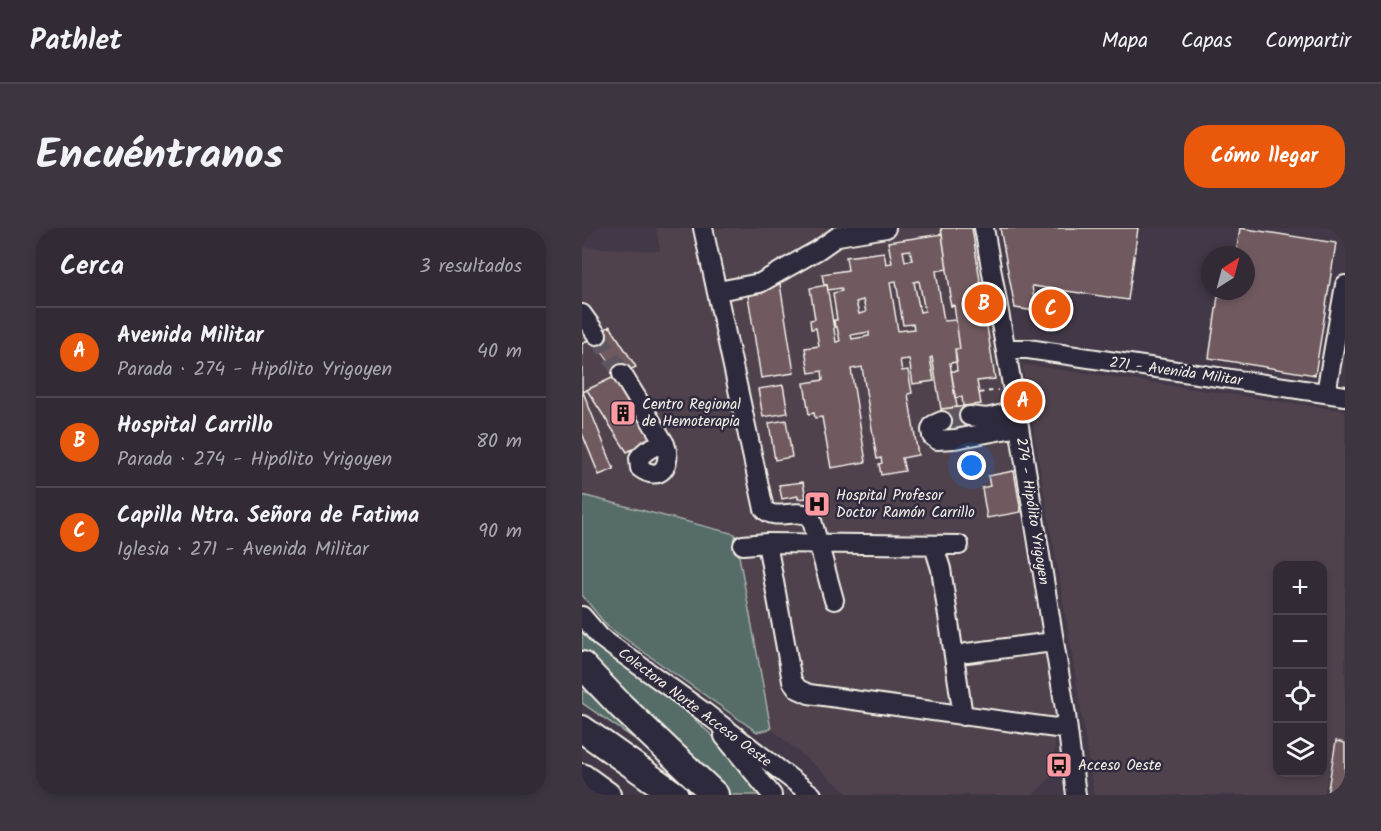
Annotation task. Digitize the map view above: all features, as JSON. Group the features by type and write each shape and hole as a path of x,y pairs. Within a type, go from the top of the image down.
{"highway":[{"path":"582,665 621,706 715,795"},
{"path":"582,729 675,795"},
{"path":"582,777 607,795"}],"street":[{"path":"704,228 764,509 766,513 807,514 811,517 834,600"},
{"path":"718,291 760,282 819,250 836,232 886,228"},
{"name":"274 - Hipólito Yrigoyen","path":"984,228 1018,419 1067,723 1076,795"},
{"path":"1326,393 1345,285"},
{"path":"582,314 597,335"},
{"name":"271 - Avenida Militar","path":"1006,349 1028,349 1345,396"},
{"path":"622,374 665,444"},
{"path":"969,416 1018,419"},
{"path":"942,421 933,425 931,430 932,436 937,440 955,439 1018,419"},
{"path":"767,543 792,681 798,690 809,694 1056,728 1067,723"},
{"path":"744,545 767,543 959,545"},
{"path":"934,546 941,569 963,716"},
{"name":"Colectora Norte Acceso Oeste","path":"582,616 608,643 704,712 812,795"},
{"path":"967,653 1045,643 1054,645"},
{"path":"582,684 621,706"},
{"path":"704,712 772,795"}],"shaded area":[{"name":"Hospital Profesor Doctor Ramón Carrillo","path":"656,228 973,228 1005,408 1023,528 1056,705 1054,774 1033,795 850,795 771,729 735,534 582,495 582,247 660,251"},
{"path":"1022,364 1345,411 1345,743 1335,741 1324,795 1094,795"}],"green space":[{"path":"582,495 735,534 771,729 757,732 607,626 582,595"},
{"path":"582,627 660,687 720,743 764,795 722,795 582,659"},
{"path":"582,690 602,701 682,771 582,703"}],"building":[{"path":"941,228 972,228 995,379 977,381 981,404 963,406 962,397 955,398 951,371 957,371 955,349 960,349 954,305 951,306 949,297 951,297"},
{"path":"1000,228 1138,228 1128,300 1032,286 1036,311 1015,308"},
{"path":"1240,228 1336,243 1315,375 1209,358 1217,300 1255,300 1255,246 1237,246"},
{"path":"942,234 947,269 936,271 944,321 956,320 960,349 955,349 957,362 950,363 957,407 941,409 932,357 930,358 934,381 913,384 909,359 900,360 902,371 908,370 912,393 908,394 918,455 902,458 905,471 881,475 879,464 882,463 881,458 877,459 862,367 851,369 866,462 831,468 822,417 815,418 814,413 809,414 804,383 823,380 822,371 809,373 805,348 819,346 816,328 811,329 810,320 815,319 810,288 827,285 836,342 840,341 837,327 835,327 834,320 837,320 833,293 842,291 841,288 828,290 827,284 824,285 822,274 848,270 846,257 884,252 886,264 892,263 888,242","holes":["910,250 912,260 905,261 903,251","896,281 903,325 913,324 914,329 898,331 890,282","919,281 925,311 920,312 914,282","863,300 866,312 859,314 856,302","869,332 869,336 852,339 851,335"]},
{"path":"780,284 794,373 761,378 747,289"},
{"path":"610,326 636,367 582,392 582,344"},
{"name":"Centro Regional de Hemoterapia","path":"592,338 659,436 627,452 587,390 583,392 614,469 599,475 582,433 582,344"},
{"path":"783,385 788,413 763,417 758,389"},
{"path":"967,406 969,421 960,423 961,432 949,433 948,425 943,426 941,409"},
{"path":"786,420 792,457 775,460 769,423"},
{"path":"1014,471 1021,512 987,518 982,488 990,486 988,476"},
{"path":"803,482 806,498 798,499 798,496 782,499 779,485"},
{"path":"1336,741 1345,743 1345,795 1327,795"}],"tunnel":[{"path":"597,335 622,374"},
{"path":"942,421 969,416"}],"place":[{"name":"Hospital Carrillo","path":"984,304"},
{"name":"Capilla Ntra. Señora de Fatima","path":"1051,309"},
{"name":"Avenida Militar","path":"1023,401"},
{"name":"Centro Regional de Hemoterapia","path":"623,413"},
{"name":"Hospital Profesor Doctor Ramón Carrillo","path":"817,504"},
{"name":"Acceso Oeste","path":"1059,765"}]}
